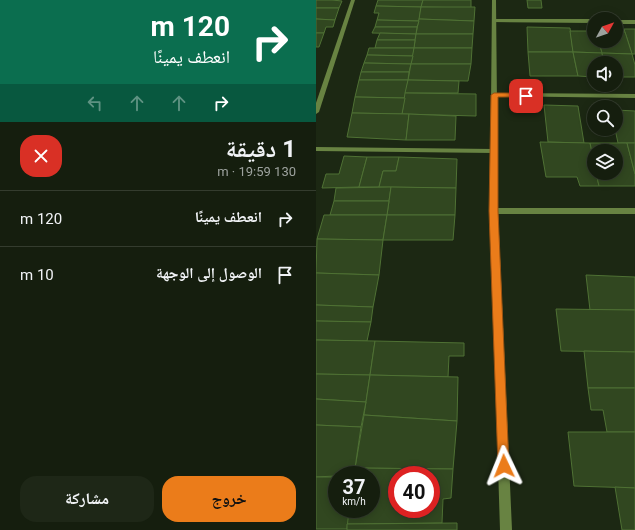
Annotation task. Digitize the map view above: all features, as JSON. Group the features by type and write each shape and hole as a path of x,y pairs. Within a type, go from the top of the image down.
{"street":[{"path":"316,112 353,0"},
{"path":"494,0 494,211 506,530"},
{"path":"494,21 587,22"},
{"path":"623,22 635,22"},
{"path":"494,95 635,96"},
{"path":"316,149 494,151"},
{"path":"494,211 635,211"}],"building":[{"path":"316,0 342,1 339,8 316,8"},
{"path":"378,0 423,0 421,7 376,6"},
{"path":"423,0 471,0 471,8 421,7"},
{"path":"527,0 541,0 542,8 528,8"},
{"path":"376,6 421,7 419,21 377,20 379,13 374,13"},
{"path":"421,7 475,7 474,21 419,19"},
{"path":"316,8 339,8 335,20 316,19"},
{"path":"316,19 335,20 333,27 326,27 324,33 316,33"},
{"path":"419,19 474,21 473,34 416,34"},
{"path":"377,20 419,21 417,27 375,27"},
{"path":"375,27 417,27 416,34 372,33"},
{"path":"527,27 570,28 573,52 528,52"},
{"path":"624,29 635,29 635,54 632,54"},
{"path":"570,31 587,31 587,48 601,48 602,53 573,52"},
{"path":"623,32 625,32 632,54 602,53 601,48 623,48"},
{"path":"316,33 324,33 319,47 316,47"},
{"path":"380,33 416,34 415,40 377,40"},
{"path":"416,34 473,34 472,48 414,48"},
{"path":"377,40 415,40 414,48 375,48"},
{"path":"369,48 414,48 413,56 367,55"},
{"path":"414,48 472,48 471,64 411,64"},
{"path":"528,52 573,52 578,76 530,76"},
{"path":"573,52 602,53 603,56 587,56 587,77 578,76"},
{"path":"602,53 632,54 635,65 635,77 623,77 623,56 603,56"},
{"path":"367,55 413,56 411,64 364,63"},
{"path":"364,63 411,64 409,72 361,72"},
{"path":"411,64 471,64 468,81 408,80"},
{"path":"361,72 409,72 408,80 359,80"},
{"path":"359,80 408,80 405,98 355,97"},
{"path":"408,80 459,81 458,93 405,93"},
{"path":"405,93 476,94 476,116 402,114"},
{"path":"355,97 405,98 402,114 352,113"},
{"path":"544,105 578,106 584,143 548,142"},
{"path":"623,110 635,111 635,143 618,143 616,136 623,136"},
{"path":"352,113 409,114 406,140 347,137"},
{"path":"409,114 456,116 455,140 406,140"},
{"path":"540,142 590,143 587,144 587,180 598,180 599,186 580,186 577,177 546,177"},
{"path":"627,143 635,174 635,186 599,186 598,180 623,180 623,144 590,144"},
{"path":"627,143 635,143 635,174"},
{"path":"344,156 367,157 359,187 322,188 326,174 339,174"},
{"path":"367,157 399,157 396,171 383,171 379,187 359,187"},
{"path":"399,157 457,159 456,188 379,187 383,171 396,171"},
{"path":"391,187 389,201 334,201 336,188"},
{"path":"391,187 456,188 455,215 387,215"},
{"path":"334,201 389,201 387,215 330,215"},
{"path":"324,215 387,215 383,240 317,239"},
{"path":"387,215 455,215 453,240 383,240"},
{"path":"317,239 383,240 379,275 316,273"},
{"path":"316,273 379,275 373,307 316,305"},
{"path":"586,275 635,277 635,310 590,310"},
{"path":"316,305 373,307 371,322 316,321"},
{"path":"556,309 635,310 635,352 561,351"},
{"path":"316,321 371,322 367,341 316,340"},
{"path":"316,340 375,341 370,375 316,374"},
{"path":"375,341 464,343 464,356 449,356 448,377 370,375"},
{"path":"584,351 635,352 635,388 588,388"},
{"path":"316,374 370,375 366,402 316,399"},
{"path":"370,375 458,377 457,421 364,415"},
{"path":"588,388 635,388 635,432 607,432 603,410 591,410"},
{"path":"316,399 366,402 361,427 316,425"},
{"path":"364,415 457,421 453,469 440,469 440,466 388,466 388,468 380,468 380,466 355,466"},
{"path":"316,425 361,427 355,466 328,466 328,476 316,477"},
{"path":"568,432 635,432 635,488 574,486"},
{"path":"380,468 388,468 388,518 440,518 440,469 453,469 451,498 443,499 442,523 347,524 348,518 380,518"},
{"path":"316,477 328,477 328,518 348,518 347,529 316,529"},
{"path":"615,487 635,488 635,530 622,530"},
{"path":"457,523 457,530 347,530 347,524"}],"route":[{"path":"504,466 494,211 494,95 526,96"}]}
